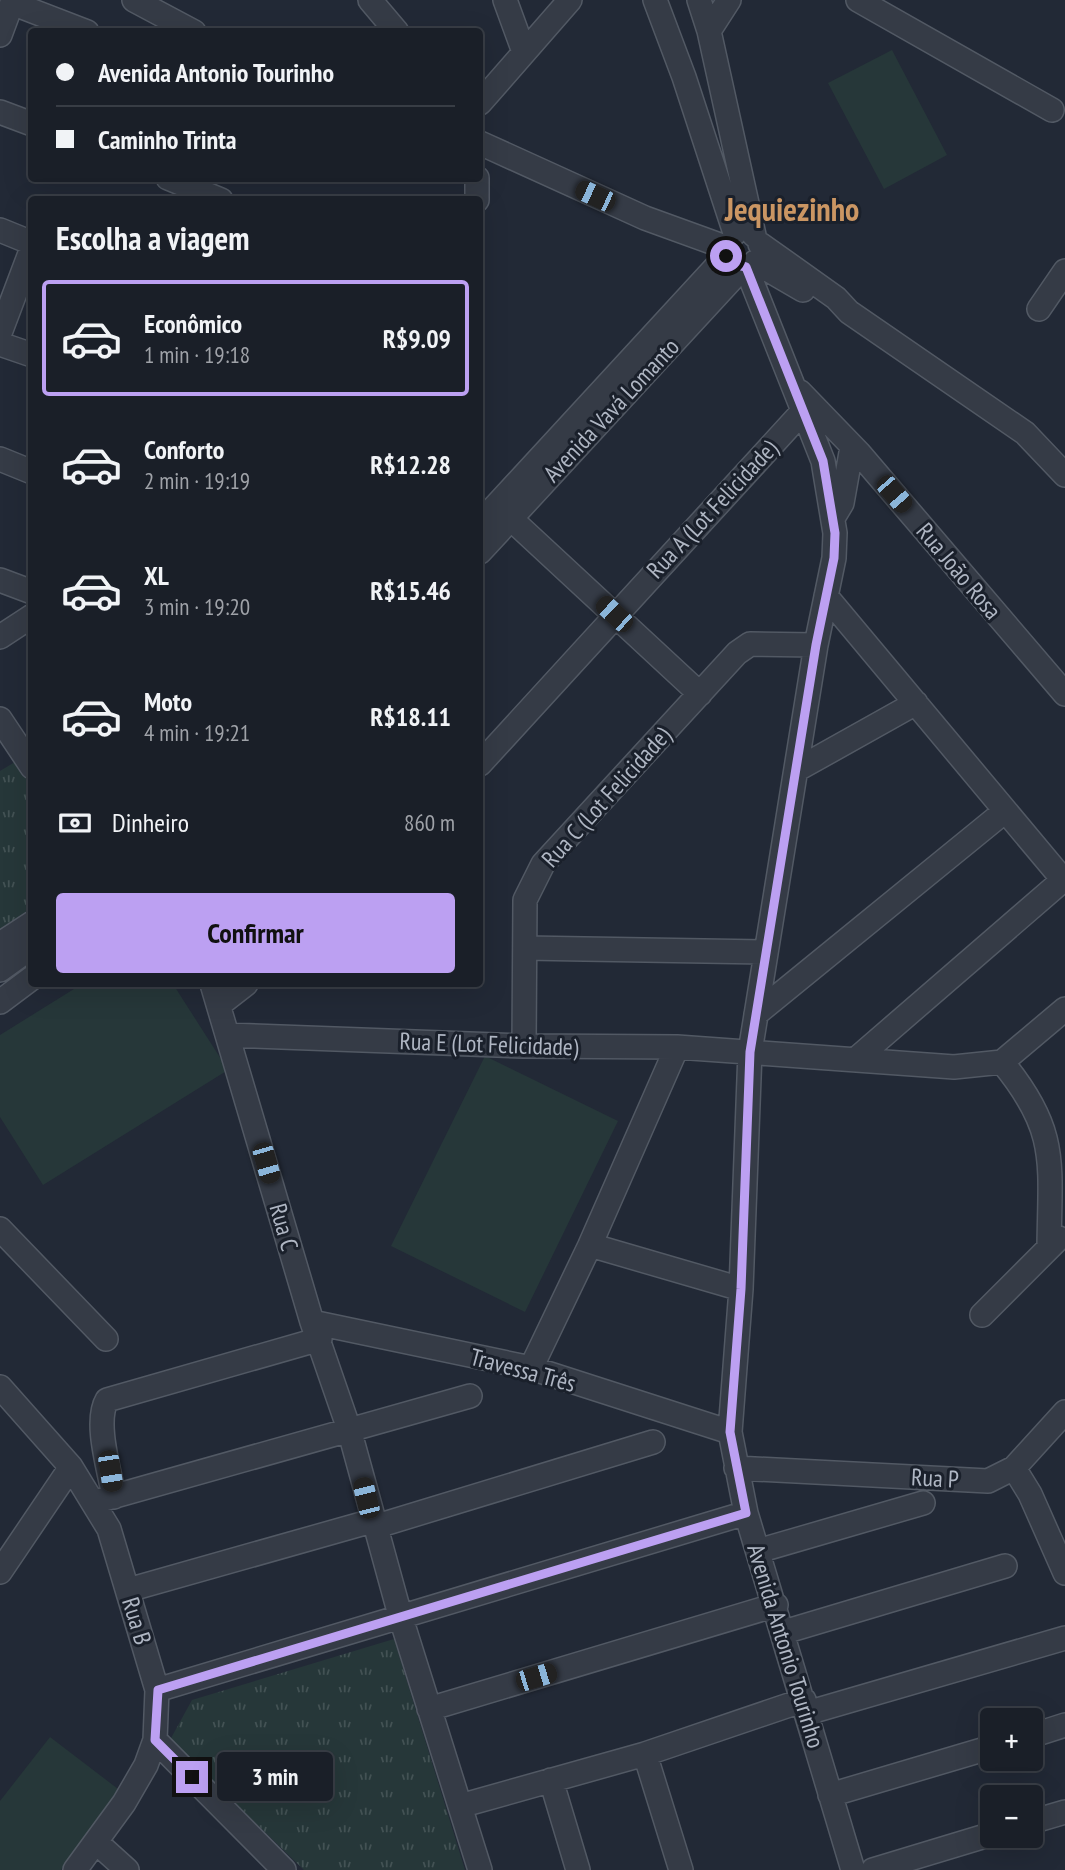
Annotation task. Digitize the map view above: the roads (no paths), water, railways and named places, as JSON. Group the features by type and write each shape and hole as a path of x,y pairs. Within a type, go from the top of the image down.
{"street":[{"path":"134,0 165,7 189,28"},
{"path":"370,0 394,28"},
{"path":"505,0 524,52"},
{"path":"483,100 570,0"},
{"path":"655,0 684,76 743,251"},
{"path":"699,0 709,31 743,251"},
{"path":"709,31 729,0"},
{"path":"858,0 1052,110"},
{"path":"0,35 13,1 77,28"},
{"path":"0,112 28,122"},
{"path":"483,150 645,218 743,251 827,304 849,312 1006,419 1025,433 1065,475"},
{"path":"180,182 214,193"},
{"path":"0,230 28,243"},
{"name":"Avenida Antonio Tourinho","path":"743,251 793,390 804,410 823,461 833,518 834,558 816,645 750,1052 741,1289 730,1432 746,1513 776,1605 853,1870"},
{"name":"Avenida Vavá Lomanto","path":"483,549 743,251"},
{"name":"Avenida Vavá Lomanto","path":"483,520 743,251"},
{"path":"0,333 28,256"},
{"path":"1039,309 1065,271"},
{"path":"0,344 28,354"},
{"name":"Rua João Rosa","path":"793,390 807,396 1065,694"},
{"name":"Rua A (Lot Felicidade)","path":"483,761 614,614 804,410"},
{"path":"833,518 846,489 852,447"},
{"path":"0,459 28,470"},
{"path":"510,518 700,694"},
{"path":"0,580 28,590"},
{"path":"826,596 1064,881 855,1060"},
{"path":"0,637 28,619"},
{"name":"Rua C (Lot Felicidade)","path":"524,1045 526,900 543,864 737,653 750,644 816,645"},
{"path":"798,769 916,702"},
{"path":"0,719 6,743 28,763"},
{"path":"756,1014 1005,811"},
{"path":"0,944 28,926"},
{"path":"525,948 765,951"},
{"path":"0,970 28,950"},
{"path":"0,1002 28,981"},
{"path":"216,994 237,987"},
{"name":"Rua C","path":"216,994 316,1330 349,1429 400,1615 480,1870"},
{"path":"982,1315 1057,1239 1051,1157 1044,1131 1027,1093 1002,1062 1065,1009"},
{"name":"Rua E (Lot Felicidade)","path":"228,1035 677,1047 954,1067 1002,1062"},
{"path":"531,1368 590,1245 677,1047"},
{"path":"1,1230 106,1339"},
{"path":"590,1245 741,1289"},
{"path":"316,1330 107,1400 102,1408 101,1422 104,1500 470,1396"},
{"name":"Travessa Três","path":"316,1330 531,1368 730,1432"},
{"name":"Rua B","path":"0,1387 104,1500 109,1529 158,1690 155,1740 129,1794 75,1870"},
{"path":"1065,1412 1014,1468 1030,1494 1065,1573"},
{"path":"128,1590 373,1524 653,1442"},
{"path":"4,1555 71,1467"},
{"name":"Rua P","path":"736,1468 988,1481 1014,1468"},
{"path":"758,1551 923,1503"},
{"path":"158,1690 746,1513"},
{"path":"784,1632 1005,1566"},
{"path":"429,1709 776,1605"},
{"path":"460,1806 805,1707 1065,1638"},
{"path":"1043,1732 1065,1726"},
{"path":"155,1740 284,1870"},
{"path":"830,1795 980,1751"},
{"path":"645,1754 681,1870"},
{"path":"551,1780 579,1870"},
{"path":"1043,1818 1065,1812"},
{"path":"873,1870 980,1838"},
{"path":"96,1842 127,1870"}],"district":[{"name":"Jequiezinho","path":"792,209"}]}
